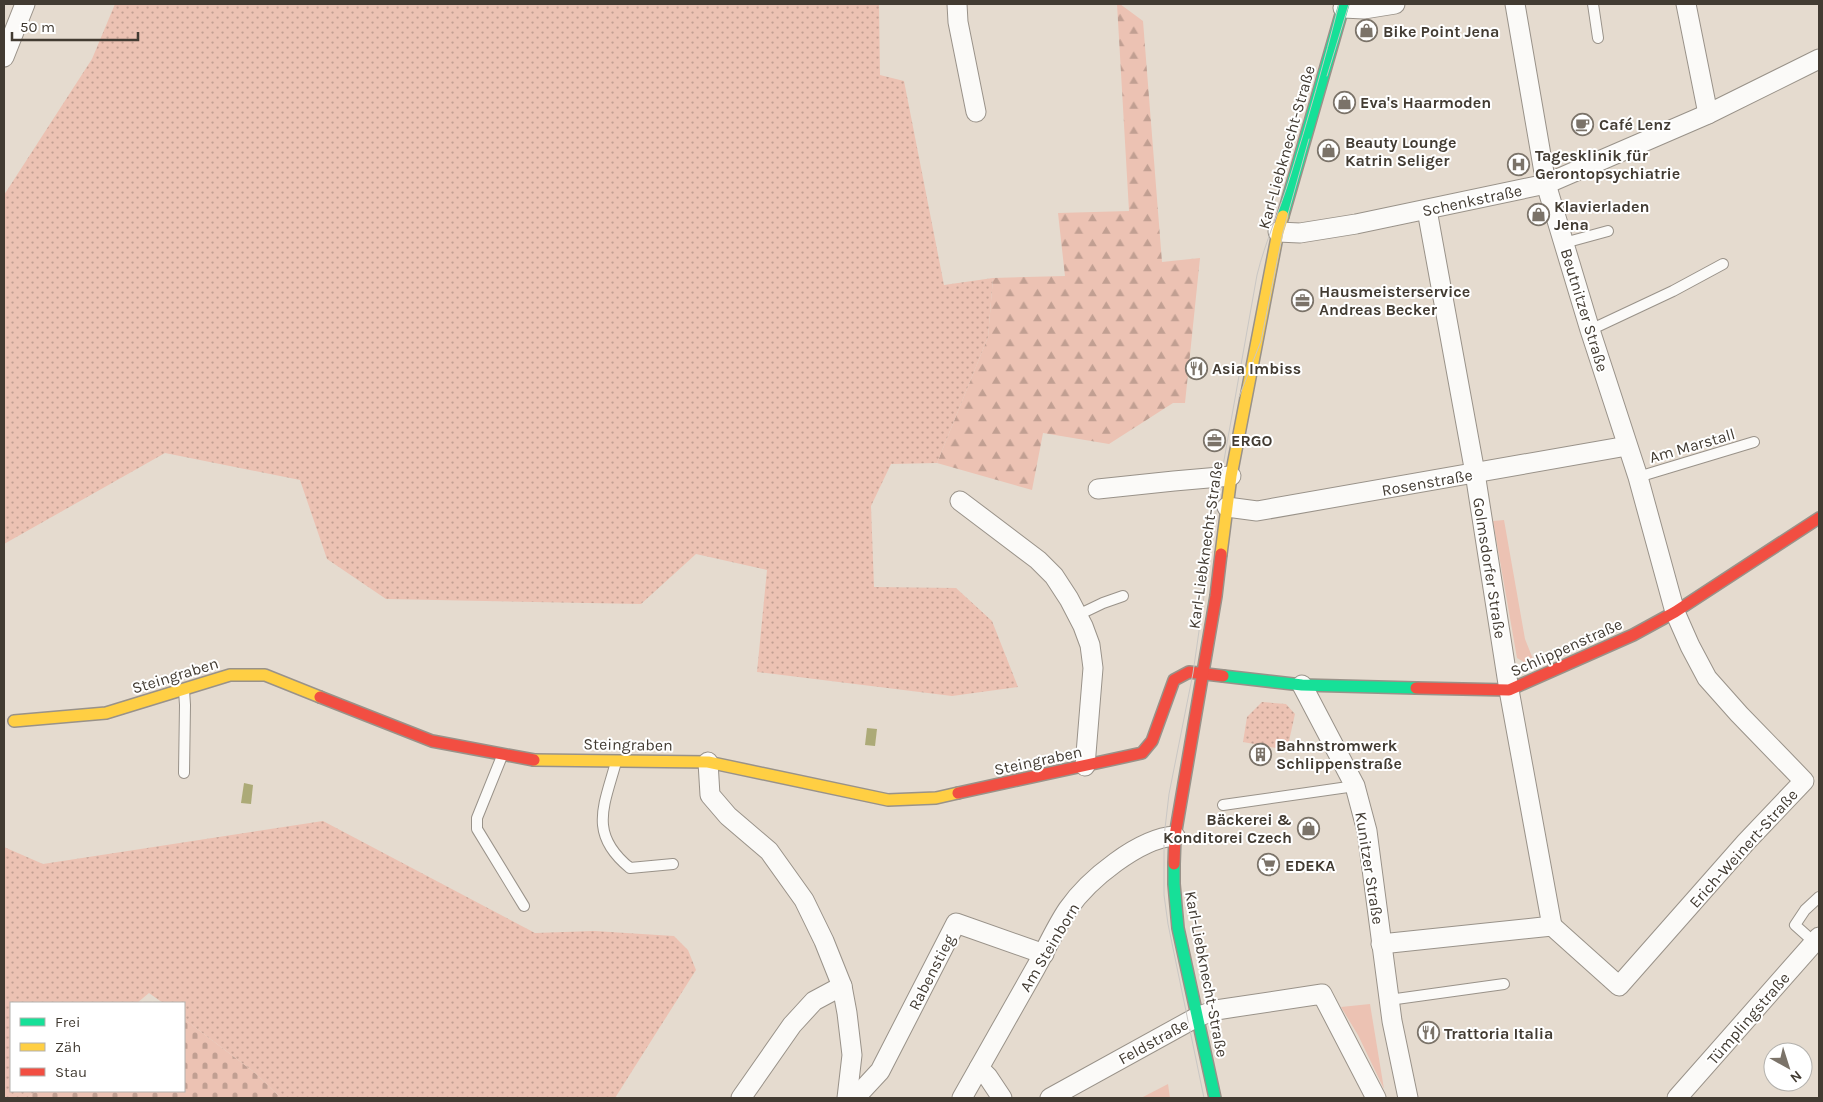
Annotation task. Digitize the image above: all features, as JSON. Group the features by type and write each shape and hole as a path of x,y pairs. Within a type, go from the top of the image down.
{"street":[{"path":"4,57 25,4"},
{"path":"957,4 958,22 976,112"},
{"path":"1344,6 1364,9 1395,4"},
{"name":"Beutnitzer Straße","path":"1515,4 1546,184 1590,330 1638,476 1675,612"},
{"path":"1686,4 1708,114"},
{"name":"Karl-Liebknecht-Straße","path":"1214,1098 1180,936 1174,884 1175,836 1216,596 1230,476 1278,232 1344,6"},
{"name":"Schenkstraße","path":"1278,232 1300,233 1356,224 1546,184 1708,114 1819,59"},
{"name":"Golmsdorfer Straße","path":"1427,210 1475,473 1509,690 1552,926"},
{"name":"Rosenstraße","path":"1227,507 1257,511 1627,446"},
{"path":"1098,490 1230,476"},
{"path":"960,501 1038,560 1054,576 1078,615 1090,645 1093,668 1085,766"},
{"name":"Schlippenstraße","path":"1203,674 1302,685 1509,690 1632,635 1675,612 1819,518"},
{"name":"Erich-Weinert-Straße","path":"1552,926 1619,986 1746,842 1804,781 1707,678 1694,655 1675,612"},
{"name":"Steingraben","path":"14,721 106,713 230,675 265,676 432,741 534,760 708,762 888,800 936,798 1142,753 1152,741 1174,680 1189,672 1203,674"},
{"name":"Kunitzer Straße","path":"1302,685 1355,786 1367,831 1394,1033 1408,1098"},
{"path":"708,762 710,795 728,816 769,851 804,900 842,986 852,1054 847,1098"},
{"name":"Am Steinborn","path":"962,1098 1068,910 1098,877 1122,858 1147,844 1164,837 1175,836"},
{"name":"Rabenstieg","path":"855,1098 880,1071 956,923 1044,954"},
{"name":"Kunitzer Straße","path":"1381,944 1552,926"},
{"name":"Tümplingstraße","path":"1677,1098 1817,939"},
{"path":"741,1098 792,1025 814,1001 842,986"},
{"name":"Feldstraße","path":"1050,1098 1197,1017 1216,1010 1322,994 1376,1098"},
{"path":"979,1068 988,1077 1002,1098"}],"lane":[{"path":"1593,4 1598,38"},
{"path":"1564,243 1608,231"},
{"path":"1590,330 1673,291 1724,264"},
{"name":"Am Marstall","path":"1638,476 1754,442"},
{"path":"1078,615 1123,596"},
{"path":"184,689 184,773"},
{"path":"503,755 477,818 477,829 524,906"},
{"path":"617,760 602,816 607,843 618,859 630,868 673,864"},
{"path":"1223,805 1355,786"},
{"path":"1817,939 1795,925 1805,910 1819,897"},
{"path":"1389,1000 1504,984"}],"green space":[{"path":"115,4 879,4 880,75 904,81 944,285 993,278 988,337 937,463 891,464 871,506 874,587 956,588 992,621 1018,687 952,696 757,672 767,570 696,554 641,604 386,599 327,559 300,480 165,453 4,544 4,195 92,59"},
{"path":"1117,4 1120,4 1143,21 1162,262 1200,258 1185,403 1173,403 1109,444 1043,433 1032,490 937,463 988,337 993,278 1065,276 1058,213 1129,211"},
{"path":"1504,520 1525,639 1535,664 1531,666 1517,658 1493,521"},
{"path":"1262,702 1286,704 1295,714 1287,750 1243,742 1247,717"},
{"path":"323,821 535,933 594,931 674,936 688,950 696,970 615,1098 281,1098 254,1072 185,1020 185,1002 162,1002 149,993 138,1002 10,1002 10,1092 35,1092 27,1098 4,1098 4,847 43,864"},
{"path":"1370,1004 1384,1089 1358,1035 1341,1007"},
{"path":"185,1020 254,1072 281,1098 27,1098 35,1092 185,1092"},
{"path":"1168,1084 1170,1098 1141,1098"}],"shaded area":[{"path":"867,728 877,729 875,746 865,745"},
{"path":"244,783 253,785 251,804 241,803"}],"tram line":[{"path":"1204,1098 1168,924 1164,895 1164,837 1169,794 1193,673 1221,477 1257,275 1297,156 1339,4"},
{"path":"1327,76 1349,4"},
{"path":"1239,397 1261,341 1283,232 1309,139"}],"traffic: fast":[{"path":"1283,216 1344,4"},
{"path":"1223,676 1302,685 1416,688"},
{"path":"1174,864 1178,928 1215,1098"}],"traffic: slow":[{"path":"1221,554 1231,476 1278,232 1283,216"},
{"path":"14,721 106,713 230,675 265,675 320,697"},
{"path":"534,760 708,762 888,800 936,798 958,793"}],"traffic: jam":[{"path":"1416,688 1509,690 1633,635 1675,612 1819,518"},
{"path":"1174,864 1175,836 1216,596 1221,554"},
{"path":"958,793 1142,753 1152,741 1174,680 1189,672 1223,676"},
{"path":"320,697 432,741 534,760"}],"place":[{"name":"Bike Point Jena","path":"1367,31"},
{"name":"Eva's Haarmoden","path":"1344,102"},
{"name":"Café Lenz","path":"1583,124"},
{"name":"Beauty Lounge Katrin Seliger","path":"1329,151"},
{"name":"Tagesklinik für Gerontopsychiatrie","path":"1519,164"},
{"name":"Klavierladen Jena","path":"1538,215"},
{"name":"Hausmeisterservice Andreas Becker","path":"1303,300"},
{"name":"Asia Imbiss","path":"1196,368"},
{"name":"ERGO","path":"1215,440"},
{"name":"Bahnstromwerk Schlippenstraße","path":"1260,754"},
{"name":"Bäckerei & Konditorei Czech","path":"1308,828"},
{"name":"EDEKA","path":"1269,865"},
{"name":"Trattoria Italia","path":"1428,1033"}]}
